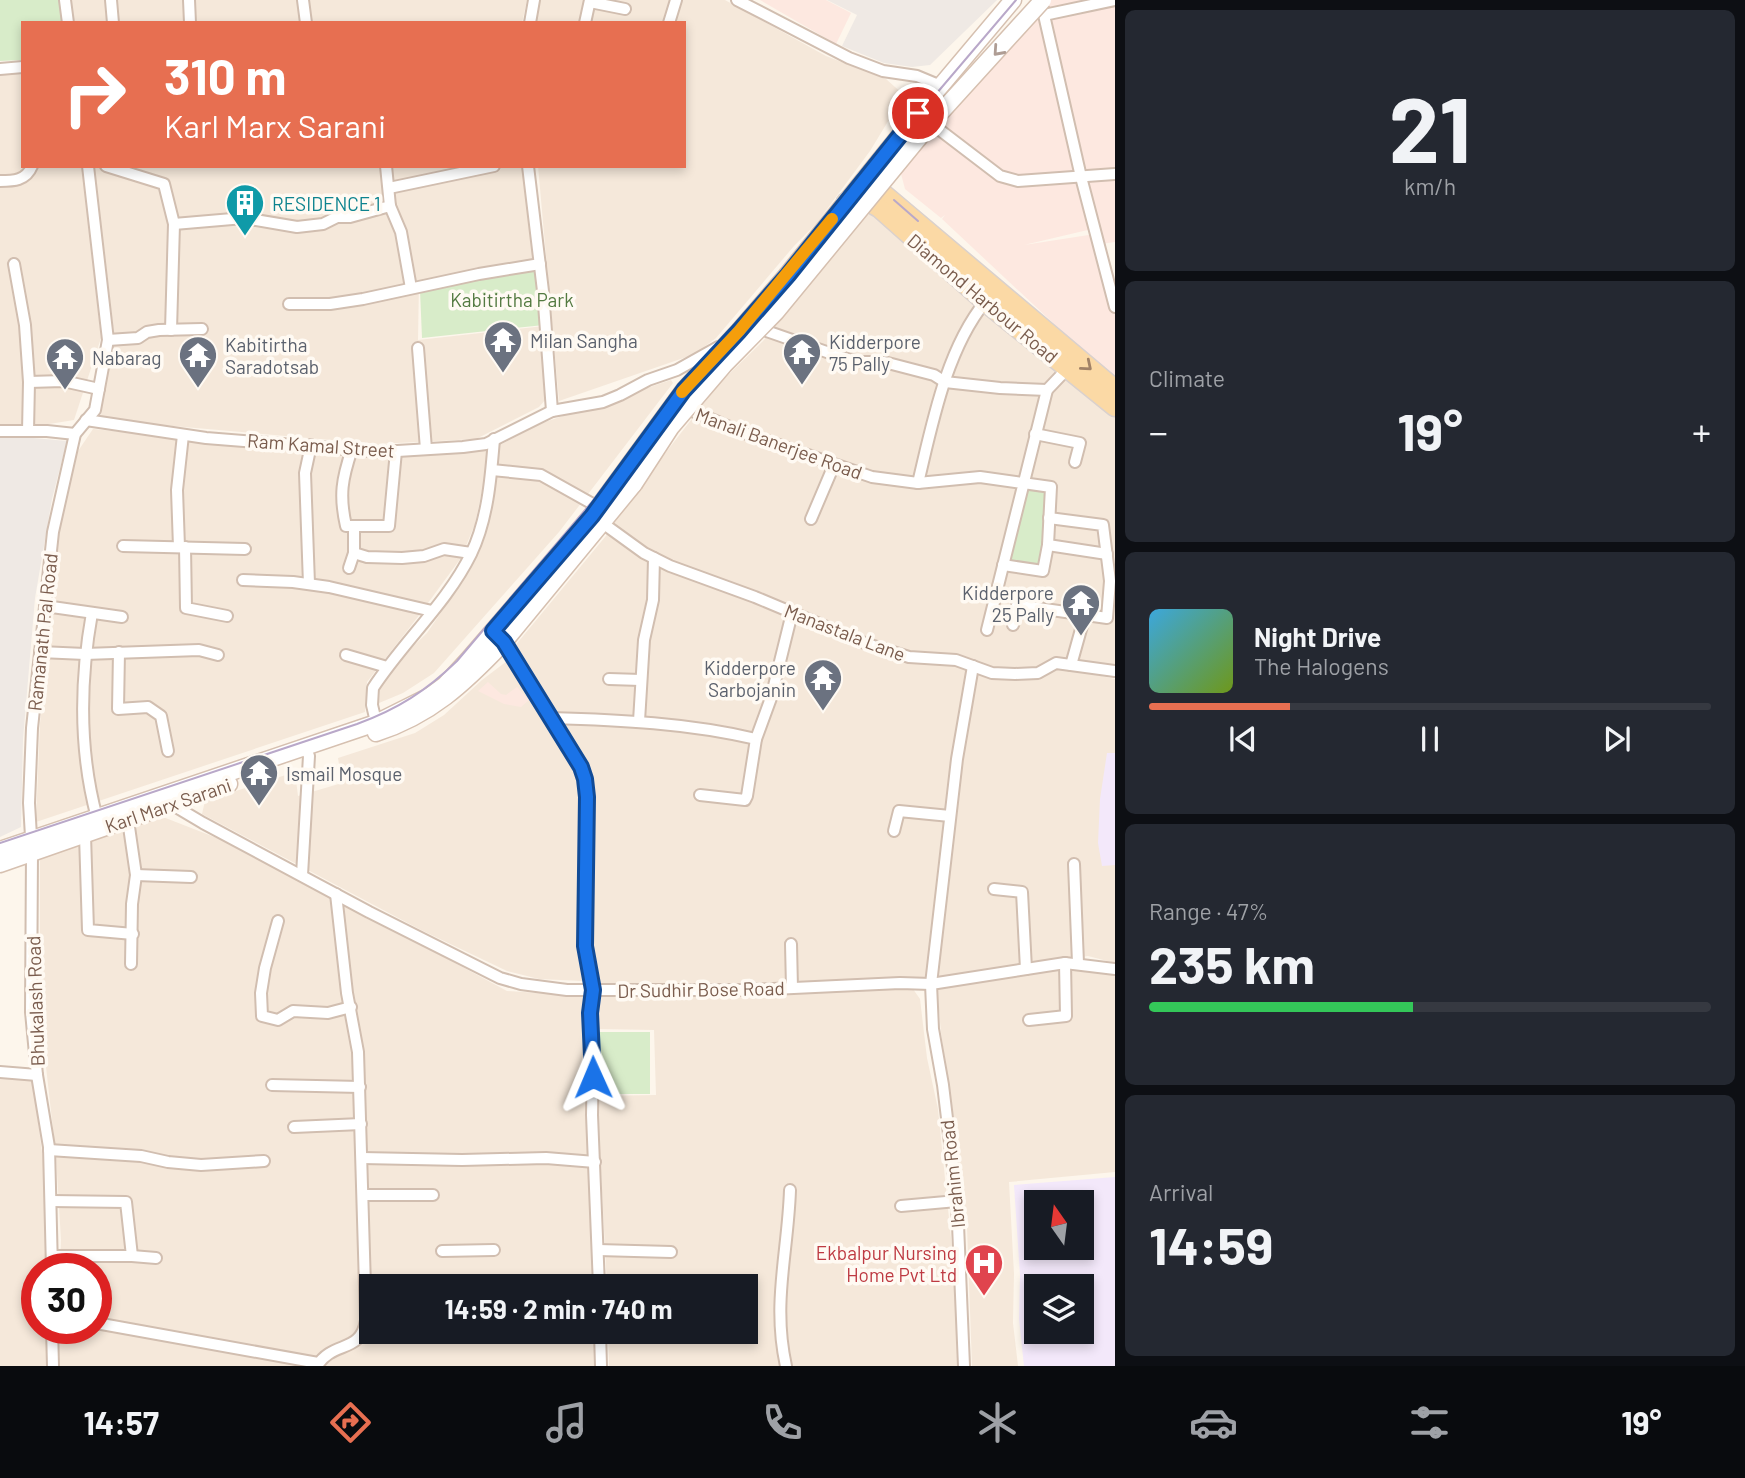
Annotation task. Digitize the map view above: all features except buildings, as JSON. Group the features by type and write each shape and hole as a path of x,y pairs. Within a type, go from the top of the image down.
{"main road":[{"path":"595,514 684,390 788,275 1013,0"},
{"path":"595,514 634,484 671,428 724,365 776,313 932,122 1043,0"},
{"name":"Diamond Harbour Road","path":"866,179 1115,389"},
{"name":"Diamond Harbour Road","path":"846,202 870,203 879,208 985,302 1115,407"},
{"name":"Karl Marx Sarani","path":"0,864 32,846 85,835 128,820 170,799 307,751 419,716 445,699 499,637 595,514"},
{"path":"0,850 32,846 97,818 170,799"}],"street":[{"path":"65,0 68,21"},
{"path":"111,0 113,21"},
{"path":"189,0 190,21"},
{"path":"303,0 306,21"},
{"path":"530,21 534,0"},
{"path":"670,21 676,0"},
{"path":"737,0 849,58 883,71 917,76 941,86"},
{"path":"1115,0 1044,15 1081,177 1115,307"},
{"path":"585,21 590,1 625,9"},
{"path":"0,69 21,67"},
{"path":"918,113 1000,176 1018,181 1115,174"},
{"path":"0,181 18,181 31,168"},
{"name":"Ramanath Pal Road","path":"32,846 29,803 32,728 53,532 75,434 95,410 108,340 88,168"},
{"path":"112,168 164,184 174,224 171,330"},
{"path":"386,168 390,206 401,232 411,288"},
{"path":"389,188 484,168"},
{"path":"528,168 551,376 552,411"},
{"path":"174,224 244,218 297,227 323,224 337,217 390,206"},
{"path":"14,264 25,325 29,382 28,431"},
{"path":"289,304 330,304 363,299 540,264"},
{"path":"918,483 945,382 964,337 985,302"},
{"path":"742,327 860,362 884,362 934,375 945,382 1047,390"},
{"name":"Ram Kamal Street","path":"87,419 183,435 352,449 396,451 486,444 552,411 603,402 648,380 677,370 709,354 742,327"},
{"path":"108,340 138,338 147,332 202,329"},
{"path":"418,348 426,449"},
{"path":"987,630 1047,390 1067,369"},
{"path":"29,382 63,381 99,389"},
{"name":"Manali Banerjee Road","path":"674,403 741,432 872,477 918,483 980,477 1051,487 1049,517"},
{"path":"0,431 75,434"},
{"path":"1035,434 1080,443 1075,461"},
{"path":"183,435 177,490 186,608 227,616"},
{"path":"377,728 372,705 373,688 432,611 471,553 484,515 494,439"},
{"path":"309,584 305,473 311,445"},
{"path":"352,449 342,479 341,503 346,526 389,526 396,451"},
{"path":"811,519 834,465"},
{"name":"Manastala Lane","path":"492,470 541,475 654,558 867,643 909,657 956,660 992,673 1038,673 1056,663 1115,671"},
{"path":"1003,565 1043,571 1049,517 1103,524 1111,541 1107,554 1110,581 1107,618 1019,602 1013,625"},
{"path":"349,568 354,553 354,526"},
{"path":"1048,545 1107,554"},
{"path":"123,546 246,549"},
{"path":"354,553 367,557 402,558 424,556 444,549 471,553"},
{"path":"639,721 644,639 653,600 654,558"},
{"path":"243,580 309,584 432,611"},
{"path":"45,606 122,617"},
{"path":"92,613 85,654 82,705 97,818"},
{"path":"701,795 745,800 756,739 771,698 792,613"},
{"path":"1071,665 1085,615"},
{"path":"499,637 581,767 585,779 585,946 593,990 590,1013 599,1274"},
{"path":"40,652 85,654 199,650 218,655"},
{"path":"119,652 118,709 148,707 161,716 168,751"},
{"path":"346,655 387,667"},
{"name":"Ibrahim Road","path":"964,1366 957,1201 933,1029 931,984 957,759 973,666"},
{"path":"609,679 641,680"},
{"path":"550,718 639,721 711,729 756,739"},
{"path":"302,875 307,751"},
{"name":"Dr Sudhir Bose Road","path":"170,799 202,823 336,894 500,978 521,984 567,990 792,988 931,984 1065,963 1115,969"},
{"path":"894,831 899,811 950,816"},
{"path":"128,820 136,875 132,904 131,964"},
{"path":"85,835 88,930 133,934"},
{"name":"Bhukalash Road","path":"32,846 32,1012 37,1075 49,1150 52,1253"},
{"path":"1074,864 1078,963"},
{"path":"136,875 191,877"},
{"path":"994,888 1022,892 1026,969"},
{"path":"336,894 342,957 358,1052 367,1274"},
{"path":"278,920 265,968 261,993 262,1016 278,1020 293,1011 328,1013 351,1007"},
{"path":"791,944 792,988"},
{"path":"1029,1020 1066,1016 1065,963"},
{"path":"0,1072 37,1075"},
{"path":"272,1086 360,1087"},
{"path":"294,1127 361,1124"},
{"path":"49,1150 141,1156 168,1163 201,1165 264,1161"},
{"path":"362,1158 546,1158 595,1162"},
{"path":"786,1366 779,1314 780,1277 790,1190"},
{"path":"363,1195 433,1195"},
{"path":"50,1196 126,1202 132,1256"},
{"path":"901,1206 957,1201"},
{"path":"442,1251 494,1250"},
{"path":"598,1250 671,1252"},
{"path":"112,1256 156,1258"},
{"path":"112,1326 318,1364 347,1344 359,1339"},
{"path":"52,1344 52,1366"},
{"path":"600,1344 601,1366"}],"shaded area":[{"path":"70,0 527,0 522,21 75,21"},
{"path":"539,0 672,0 666,21 535,21"},
{"path":"681,0 725,0 826,56 886,79 904,95 870,151 816,224 716,338 695,354 559,401 538,168 686,168 686,21 675,21"},
{"path":"760,0 826,0 851,13 836,44"},
{"path":"827,0 997,0 930,65 912,67 884,63 842,46 857,15"},
{"path":"1032,0 1115,0 1115,171 1086,173 1092,229 1024,245 1095,234 1115,315 1115,381 942,219 945,215 941,218 905,189 900,170 940,102"},
{"path":"21,68 21,168 28,168 26,172 0,178 0,70"},
{"path":"30,168 82,168 101,338 74,420 43,425 0,424 0,183"},
{"path":"94,168 524,168 537,261 419,283 418,340 544,326 546,399 539,407 476,439 377,444 138,423 101,417 114,334"},
{"path":"1115,176 1115,242 1101,244 1084,179"},
{"path":"883,211 1115,406 1115,667 1057,660 1038,669 994,668 913,653 820,622 655,553 639,545 611,523 719,384 763,341 863,216"},
{"path":"671,380 673,383 559,532 434,673 403,693 379,703 380,686 399,660 427,633 472,567 490,507 500,445 542,423"},
{"path":"93,429 369,457 399,457 486,448 490,453 475,524 461,558 367,682 365,712 36,822 40,723 53,622 57,542 76,454"},
{"path":"0,435 67,441 52,499 35,598 23,739 21,827 0,837"},
{"path":"610,531 648,563 709,584 863,645 970,667 934,909 927,980 750,987 599,986 590,951 594,801 590,776 569,734 514,647"},
{"path":"507,661 577,761 580,780 582,981 539,979 507,971 421,930 202,814 205,801 295,772 298,796 342,783 338,758 415,733 444,715"},
{"path":"1057,666 1115,679 1115,963 1088,956 934,981 974,670 987,675"},
{"path":"488,682 501,694 506,695 517,687 529,700 521,707 504,704 478,691"},
{"path":"1107,753 1115,753 1115,865 1102,866 1098,843 1100,799"},
{"path":"163,817 240,847 507,991 586,996 590,1059 587,1132 594,1274 359,1274 359,1344 594,1344 594,1366 58,1366 58,1344 112,1344 112,1253 61,1253 56,1156 40,1013 40,859"},
{"path":"1083,967 1115,974 1115,1172 1009,1182 1014,1274 1013,1323 1018,1366 972,1366 967,1227 937,987"},
{"path":"913,989 920,999 927,1058 938,1109 956,1288 957,1366 609,1366 608,1344 758,1344 758,1274 606,1274 597,1096 656,1095 654,1030 597,1029 595,1010 599,994 671,996"},
{"path":"0,1074 32,1076 45,1175 45,1253 21,1253 21,1344 46,1344 46,1366 0,1366"},
{"path":"1115,1177 1115,1366 1024,1366 1019,1319 1020,1275 1014,1185"}],"green space":[{"path":"0,0 63,0 66,21 21,21 21,60 0,61"},
{"name":"Kabitirtha Park","path":"537,266 544,325 422,338 420,290"},
{"path":"1026,485 1048,489 1041,568 1006,563"},
{"path":"597,1032 650,1032 650,1094 596,1094"}],"tram line":[{"path":"0,843 357,724 386,712 434,681 457,661 591,503 669,400 725,350 770,303 851,205 919,114 1016,0"},
{"path":"894,200 918,221"}],"slow traffic":[{"path":"682,392 788,275 832,219"}],"place":[{"name":"RESIDENCE 1","path":"245,237"},
{"name":"Milan Sangha","path":"503,374"},
{"name":"Kidderpore 75 Pally","path":"802,386"},
{"name":"Kabitirtha Saradotsab","path":"198,389"},
{"name":"Nabarag","path":"65,391"},
{"name":"Kidderpore 25 Pally","path":"1081,637"},
{"name":"Kidderpore Sarbojanin","path":"823,712"},
{"name":"Ismail Mosque","path":"259,807"},
{"name":"Ekbalpur Nursing Home Pvt Ltd","path":"984,1297"}],"route":[{"path":"593,1077 590,1013 593,990 585,946 585,779 581,767 516,661 493,631 592,516 684,390 788,275 918,113"}]}
